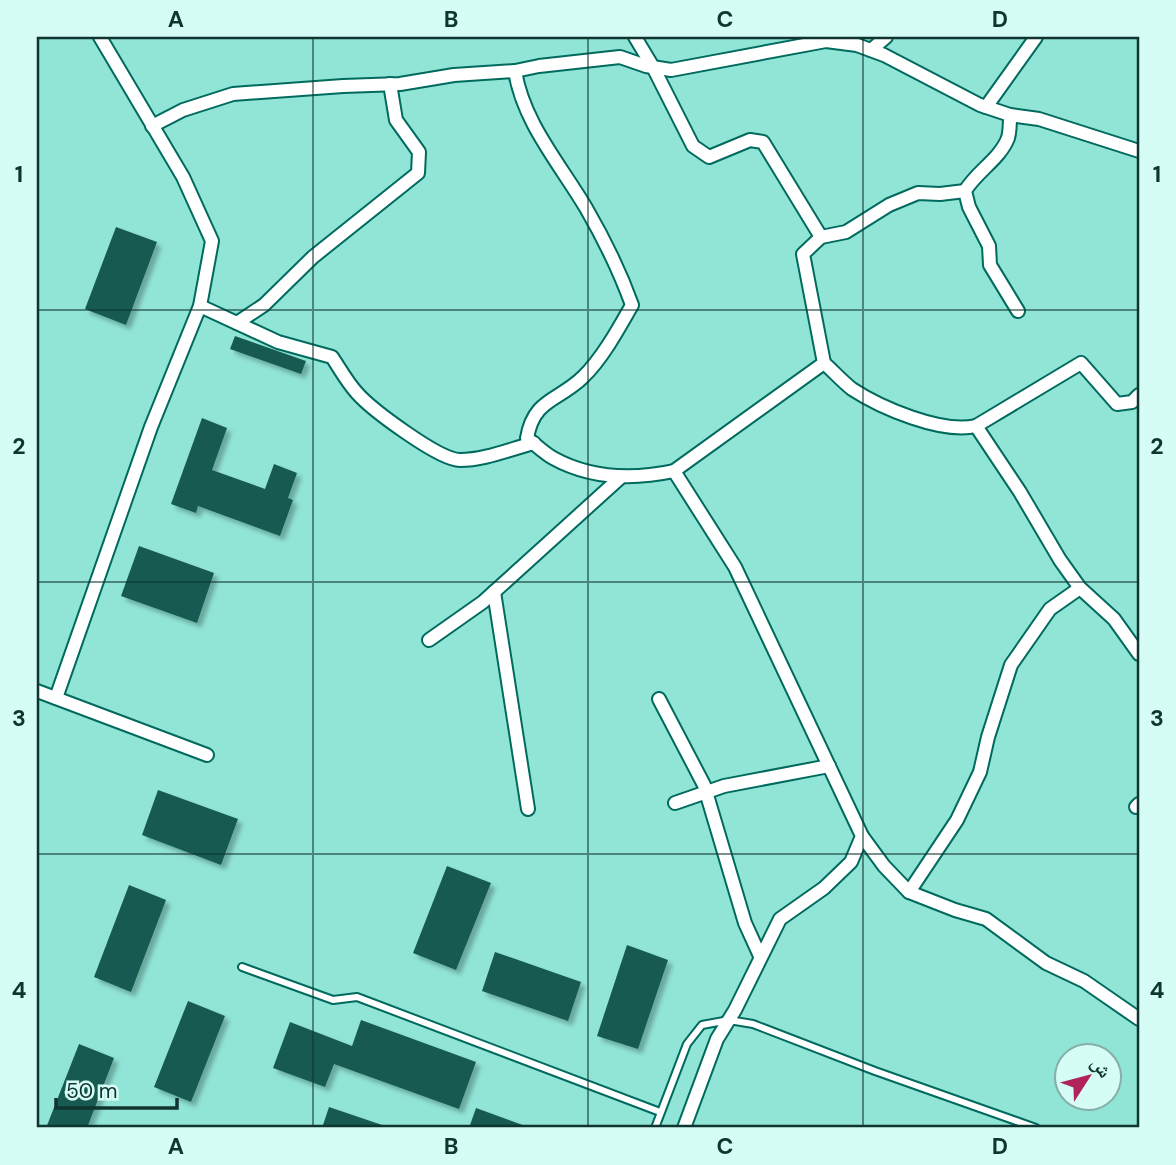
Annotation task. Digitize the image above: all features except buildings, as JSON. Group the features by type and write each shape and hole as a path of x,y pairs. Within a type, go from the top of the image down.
{"street":[{"path":"56,698 151,427 200,306 212,241 183,177 100,37"},
{"path":"635,37 693,146 709,157 750,140 763,142 821,237"},
{"path":"871,50 886,37"},
{"path":"986,107 1036,37"},
{"path":"152,126 183,110 233,94 390,84 620,57 671,70 826,41 857,45 871,50 986,107 1010,115 1039,119 1139,151"},
{"path":"515,71 519,94 586,209 621,275 632,305 584,377 542,405 530,419 527,438 551,457 583,471 610,477 650,476 674,471 824,363"},
{"path":"237,323 264,305 313,257 418,173 419,152 396,120 390,84"},
{"path":"1010,115 1009,137 998,155 972,179 965,191 969,207 989,246 990,265 1018,311"},
{"path":"965,191 918,193 889,205 846,232 821,237 803,254 824,363 852,388 890,409 926,421 964,429 976,426 1081,363 1117,404 1132,402 1139,395"},
{"path":"200,306 278,342 332,357 355,391 371,407 428,447 457,460 534,443"},
{"path":"976,426 1080,588 1114,619 1139,654"},
{"path":"674,471 735,567 862,836 884,866 909,892 955,911 986,919 1046,963 1084,981 1139,1019"},
{"path":"429,640 483,602 621,477"},
{"path":"909,892 957,820 980,772 1011,664 1050,609 1080,588"},
{"path":"494,592 528,809"},
{"path":"37,691 207,755"},
{"path":"659,699 706,794 741,911 760,956"},
{"path":"675,803 724,786 829,766"},
{"path":"684,1128 717,1039 780,919 824,888 851,862 862,836"}],"lane":[{"path":"242,967 332,1000 356,997 660,1112"},
{"path":"655,1128 687,1044 702,1025 729,1020 752,1024 1036,1128"}]}
